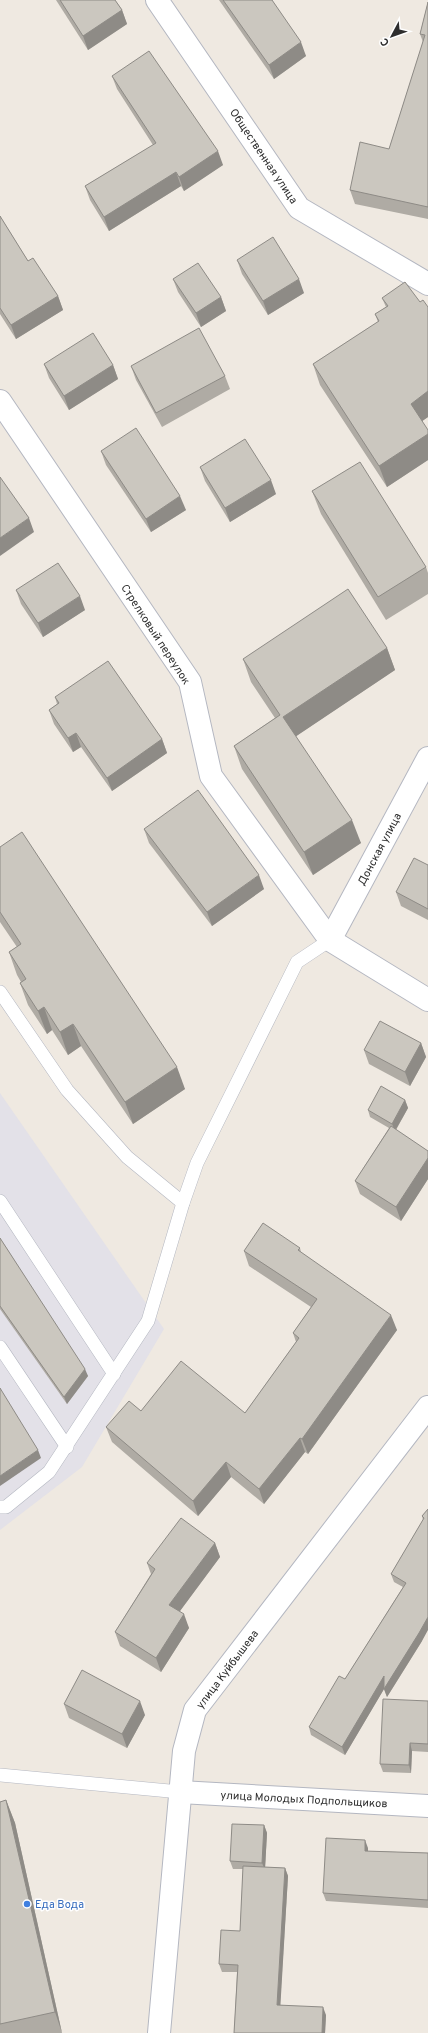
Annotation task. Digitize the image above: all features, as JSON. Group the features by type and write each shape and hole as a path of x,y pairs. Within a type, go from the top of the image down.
{"street":[{"name":"Общественная улица","path":"157,0 300,208 428,284"},
{"name":"Стрелковый переулок","path":"0,401 190,682 211,776 330,940 428,1000"},
{"name":"Донская улица","path":"330,940 428,758"},
{"name":"улица Куйбышева","path":"159,2033 184,1751 195,1710 428,1408"},
{"name":"улица Молодых Подпольщиков","path":"180,1792 428,1806"}],"lane":[{"path":"0,1507 6,1507 49,1472 67,1447 148,1321 183,1203 197,1163 296,962 330,940"},
{"path":"0,992 67,1090 127,1157 183,1203"},
{"path":"0,1201 114,1374"},
{"path":"0,1347 67,1447"},
{"path":"0,1775 180,1792"}],"shaded area":[{"path":"0,1093 164,1329 82,1467 0,1530"}],"building":[{"path":"60,0 115,0 122,10 83,36"},
{"path":"223,0 272,0 301,42 269,65"},
{"path":"428,2 428,207 350,190 360,142 389,149 425,35 420,34"},
{"path":"149,51 218,151 179,177 176,172 104,217 85,186 156,143 112,76"},
{"path":"0,216 28,261 33,258 58,296 11,325 0,308"},
{"path":"273,237 299,279 263,301 237,260"},
{"path":"198,263 221,297 196,313 173,279"},
{"path":"405,282 420,302 423,300 428,307 428,391 411,404 428,430 428,434 379,466 313,364 379,321 375,314 388,306 382,298"},
{"path":"199,328 225,376 156,413 131,366"},
{"path":"93,333 113,365 64,396 44,364"},
{"path":"136,428 180,496 146,519 101,451"},
{"path":"245,439 271,480 225,508 200,467"},
{"path":"360,462 426,567 378,597 312,491"},
{"path":"0,477 29,518 0,538"},
{"path":"58,563 80,596 38,623 16,590"},
{"path":"348,589 387,648 283,717 352,820 304,852 234,746 280,715 243,659"},
{"path":"108,661 162,739 107,778 76,733 68,738 49,710 59,703 55,697"},
{"path":"198,790 259,875 207,912 144,829"},
{"path":"22,832 177,1067 125,1102 73,1024 60,1032 44,1007 38,1011 20,983 26,979 9,952 21,944 0,912 0,847"},
{"path":"414,858 428,865 428,909 396,892"},
{"path":"380,1021 421,1043 405,1072 364,1050"},
{"path":"381,1086 405,1100 392,1124 368,1110"},
{"path":"391,1126 428,1151 428,1158 396,1207 355,1181"},
{"path":"263,1223 300,1248 298,1250 391,1315 302,1439 300,1438 259,1489 226,1462 193,1501 106,1427 129,1401 141,1411 181,1361 245,1413 299,1338 293,1333 317,1299 244,1251"},
{"path":"0,1238 85,1369 64,1397 0,1306"},
{"path":"0,1388 38,1450 0,1476"},
{"path":"428,1509 428,1617 384,1689 384,1676 342,1747 309,1727 339,1676 345,1679 406,1583 391,1574 424,1518 422,1516"},
{"path":"181,1518 215,1543 169,1605 184,1614 156,1658 115,1632 155,1569 147,1563"},
{"path":"82,1670 140,1701 122,1734 64,1704"},
{"path":"383,1699 428,1701 428,1744 410,1743 409,1765 380,1764"},
{"path":"6,1800 55,2012 0,2024 0,1802"},
{"path":"232,1824 264,1825 262,1863 230,1861"},
{"path":"326,1838 365,1840 365,1851 428,1853 428,1900 323,1893"},
{"path":"243,1866 285,1868 277,2005 323,2007 322,2033 234,2033 238,1965 219,1964 221,1930 240,1931"}],"place":[{"name":"Еда Вода","path":"27,1904"}]}
